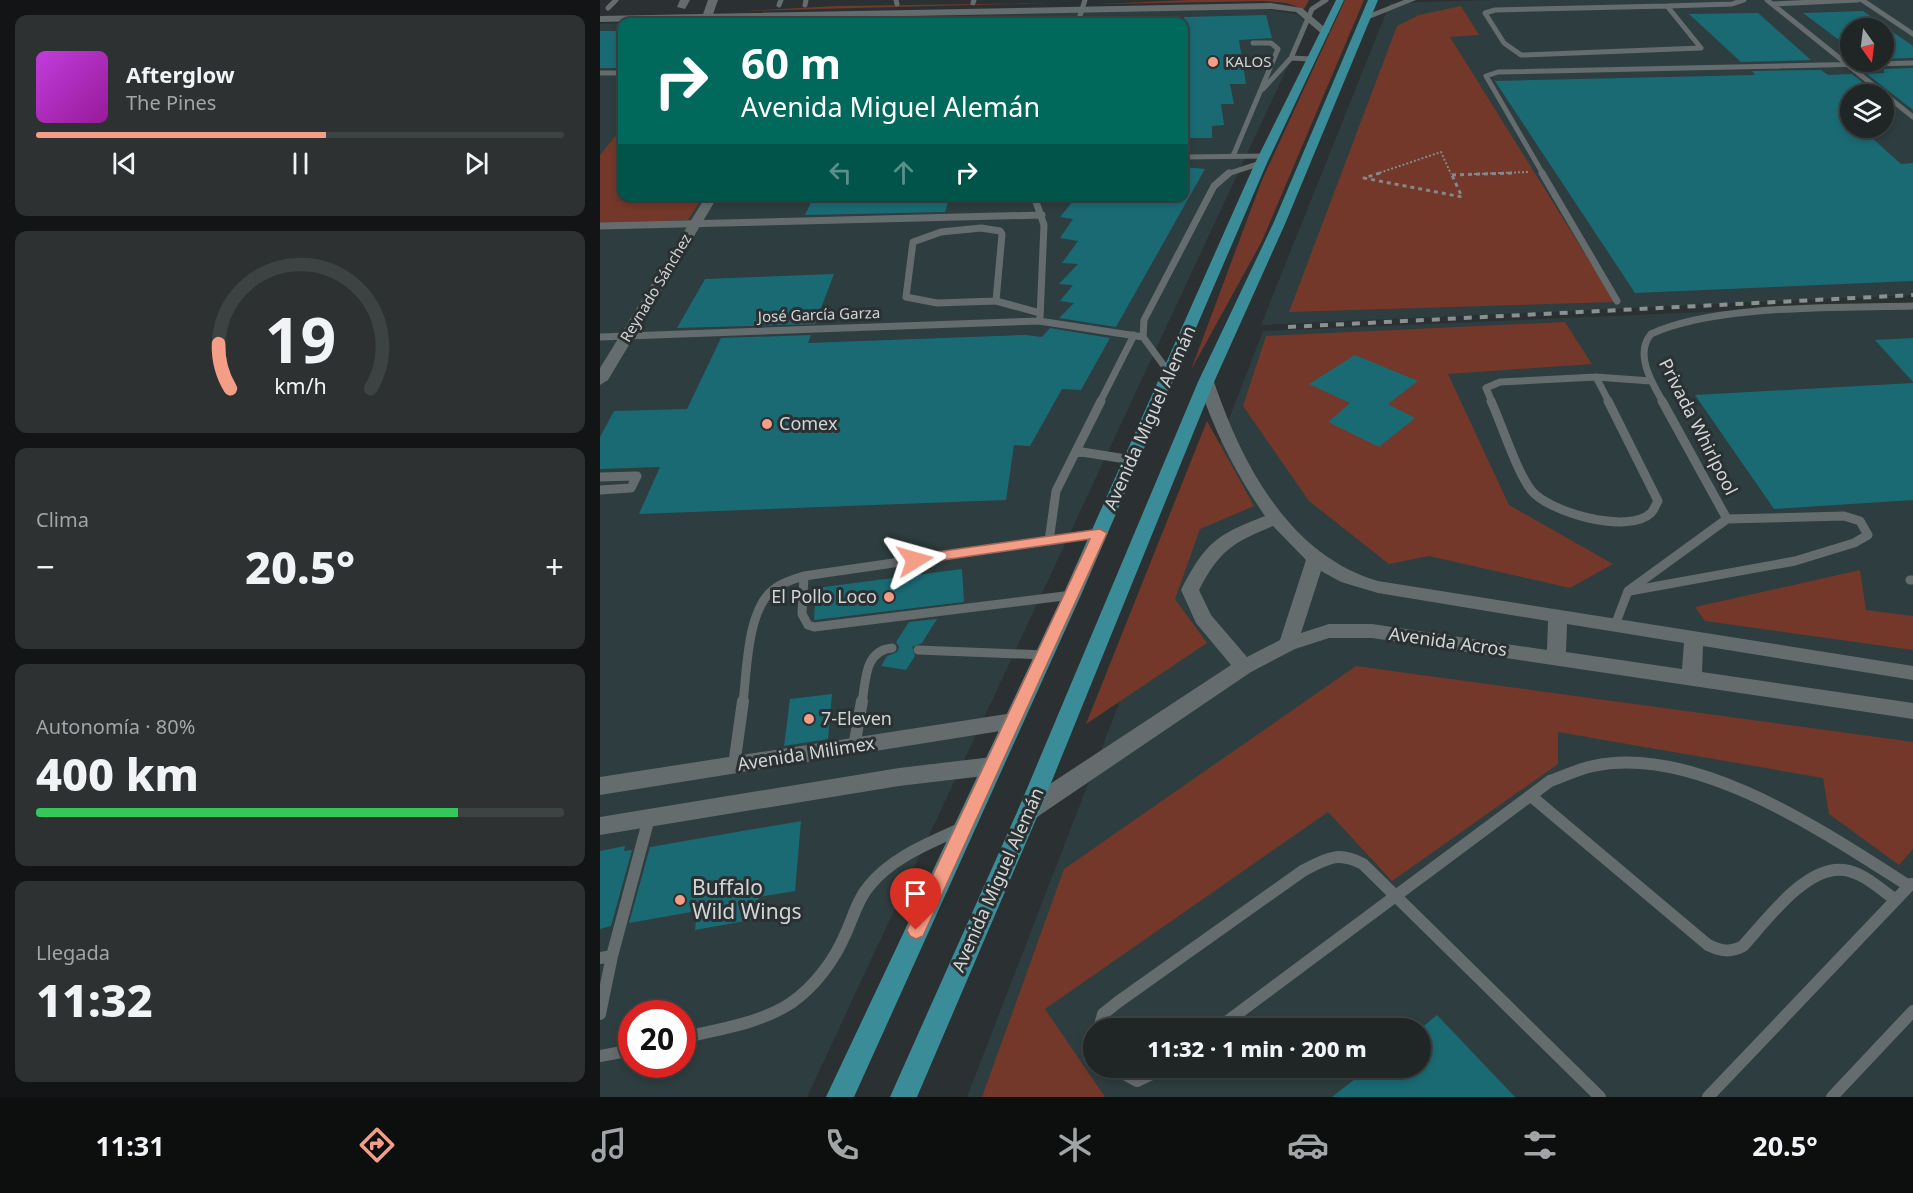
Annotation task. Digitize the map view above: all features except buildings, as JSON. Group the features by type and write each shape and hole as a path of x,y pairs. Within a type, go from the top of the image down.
{"highway":[{"name":"Avenida Miguel Alemán","path":"840,1097 1045,655 1263,159 1340,0"},
{"name":"Avenida Miguel Alemán","path":"905,1095 1029,810 1206,382 1279,224 1373,0"}],"street":[{"path":"1084,4 1099,0"},
{"path":"882,18 908,13 1182,0"},
{"path":"1366,17 1412,0"},
{"path":"604,19 806,2 974,1 1271,6 1292,8 1308,16 1325,32"},
{"path":"709,9 792,8 806,2"},
{"path":"603,9 684,4 709,9 812,18"},
{"name":"Reynado Sánchez","path":"600,380 709,201"},
{"path":"1206,382 1216,416 1275,519 1315,559 1340,575 1378,586 1913,673"},
{"path":"1244,667 1203,618 1190,590 1206,557 1217,544 1275,519"},
{"path":"1288,644 1315,559"},
{"path":"1556,658 1558,615"},
{"name":"Avenida Acros","path":"1029,810 1244,667 1288,644 1329,631 1372,631 1913,711"},
{"path":"1692,678 1694,638"},
{"name":"Avenida Milimex","path":"600,786 1013,721"},
{"name":"Avenida Milimex","path":"600,825 899,777 992,766"}],"lane":[{"path":"603,9 616,0"},
{"path":"1261,91 1280,73 1291,58 1308,16 1315,6 1326,0"},
{"path":"1666,5 1701,48 1521,55 1514,53 1502,41 1485,13 1495,10 1666,5 1732,4 1744,0"},
{"path":"1767,0 1840,60"},
{"path":"1772,4 1860,0 1913,34"},
{"path":"1233,156 1247,116 1261,91 1278,49 1271,43 1253,43"},
{"path":"1291,58 1311,59"},
{"path":"1894,64 1913,63"},
{"path":"1617,301 1486,80 1486,76 1491,73 1840,65"},
{"path":"1855,72 1913,117"},
{"path":"600,73 618,73"},
{"path":"1188,157 1233,156 1263,159"},
{"path":"1049,541 1056,491 1139,336 1144,320 1214,186 1232,171 1263,159"},
{"path":"1036,201 1044,225 1040,317"},
{"path":"600,226 1041,214"},
{"path":"996,301 1002,234 1000,231 986,228 932,232 917,237 913,242 906,297 912,301 996,301 1040,317 1139,336 1170,374"},
{"name":"Privada Whirlpool","path":"1628,591 1727,519 1651,381 1644,358 1644,345 1650,335 1661,327 1680,321 1718,316 1913,306"},
{"name":"José García Garza","path":"600,337 1040,317"},
{"path":"1596,377 1658,501 1657,509 1649,516 1626,521 1593,520 1548,504 1536,497 1527,484 1486,388 1500,382 1596,377 1651,381"},
{"path":"1076,451 1132,460"},
{"path":"600,477 637,476 631,488 600,490"},
{"path":"1615,625 1628,591 1676,584 1802,558 1854,545 1868,535 1860,521 1844,516 1727,519"},
{"path":"734,765 755,616 763,598 778,585 804,576 1100,533"},
{"path":"804,576 802,614 808,625 814,627 1072,595"},
{"path":"854,747 869,660 882,649 892,648"},
{"path":"918,650 1045,655"},
{"path":"1232,1018 1550,781 1572,769 1598,764 1651,766 1704,776 1751,793 1911,884 1708,1097"},
{"path":"1531,796 1708,945 1721,952 1734,952 1743,946 1805,882 1826,871 1844,870 1896,900"},
{"path":"600,1014 606,957 649,818"},
{"path":"696,1034 755,1018 791,1003 818,977 840,945 862,896 883,873 912,854 964,827"},
{"path":"1102,1018 1103,1014 1118,1002 1304,870 1328,858 1347,856 1363,864 1398,896 1600,1097"},
{"path":"1832,1097 1912,1015"},
{"path":"600,1056 618,1053"}],"path":[{"path":"1441,152 1451,175 1462,197 1364,178 1441,152"},
{"path":"1451,175 1541,172"}],"shaded area":[{"path":"1190,0 1309,0 1304,9 1286,3 1263,1 1099,4"},
{"path":"1345,0 1364,0 1262,241 1191,370 1262,180"},
{"path":"1492,0 1913,0 1913,295 1261,325 1390,3"},
{"path":"1050,3 743,11 837,6"},
{"path":"1461,6 1479,35 1450,37 1615,302 1289,312 1397,26 1419,15"},
{"path":"1266,9 1296,14 1308,23 807,1097 600,1097 600,24 618,23 618,201 1188,201 1188,18 846,18"},
{"path":"618,133 618,201 700,201 688,220 600,223 600,155"},
{"path":"1913,303 1913,1097 967,1097 1263,331"},
{"path":"1565,322 1592,364 1448,374 1509,505 1613,564 1570,588 1429,556 1389,564 1309,501 1243,406 1266,336"},
{"path":"1207,421 1254,506 1200,529 1175,599 1207,643 1086,724"},
{"path":"1860,570 1866,610 1913,616 1913,650 1705,621 1695,607"},
{"path":"1356,666 1913,742 1913,849 1899,865 1829,814 1823,778 1558,732 1558,764 1392,881 1328,812 1045,1009 1083,1065 1083,1078 1092,1078 1105,1097 982,1097 1064,869"}],"railway":[{"path":"1288,327 1913,295"}],"place":[{"name":"KALOS","path":"1213,62"},
{"name":"Comex","path":"767,424"},
{"name":"El Pollo Loco","path":"889,597"},
{"name":"7-Eleven","path":"809,719"},
{"name":"Buffalo Wild Wings","path":"680,900"}],"route":[{"path":"915,560 1100,533 916,930"}]}
